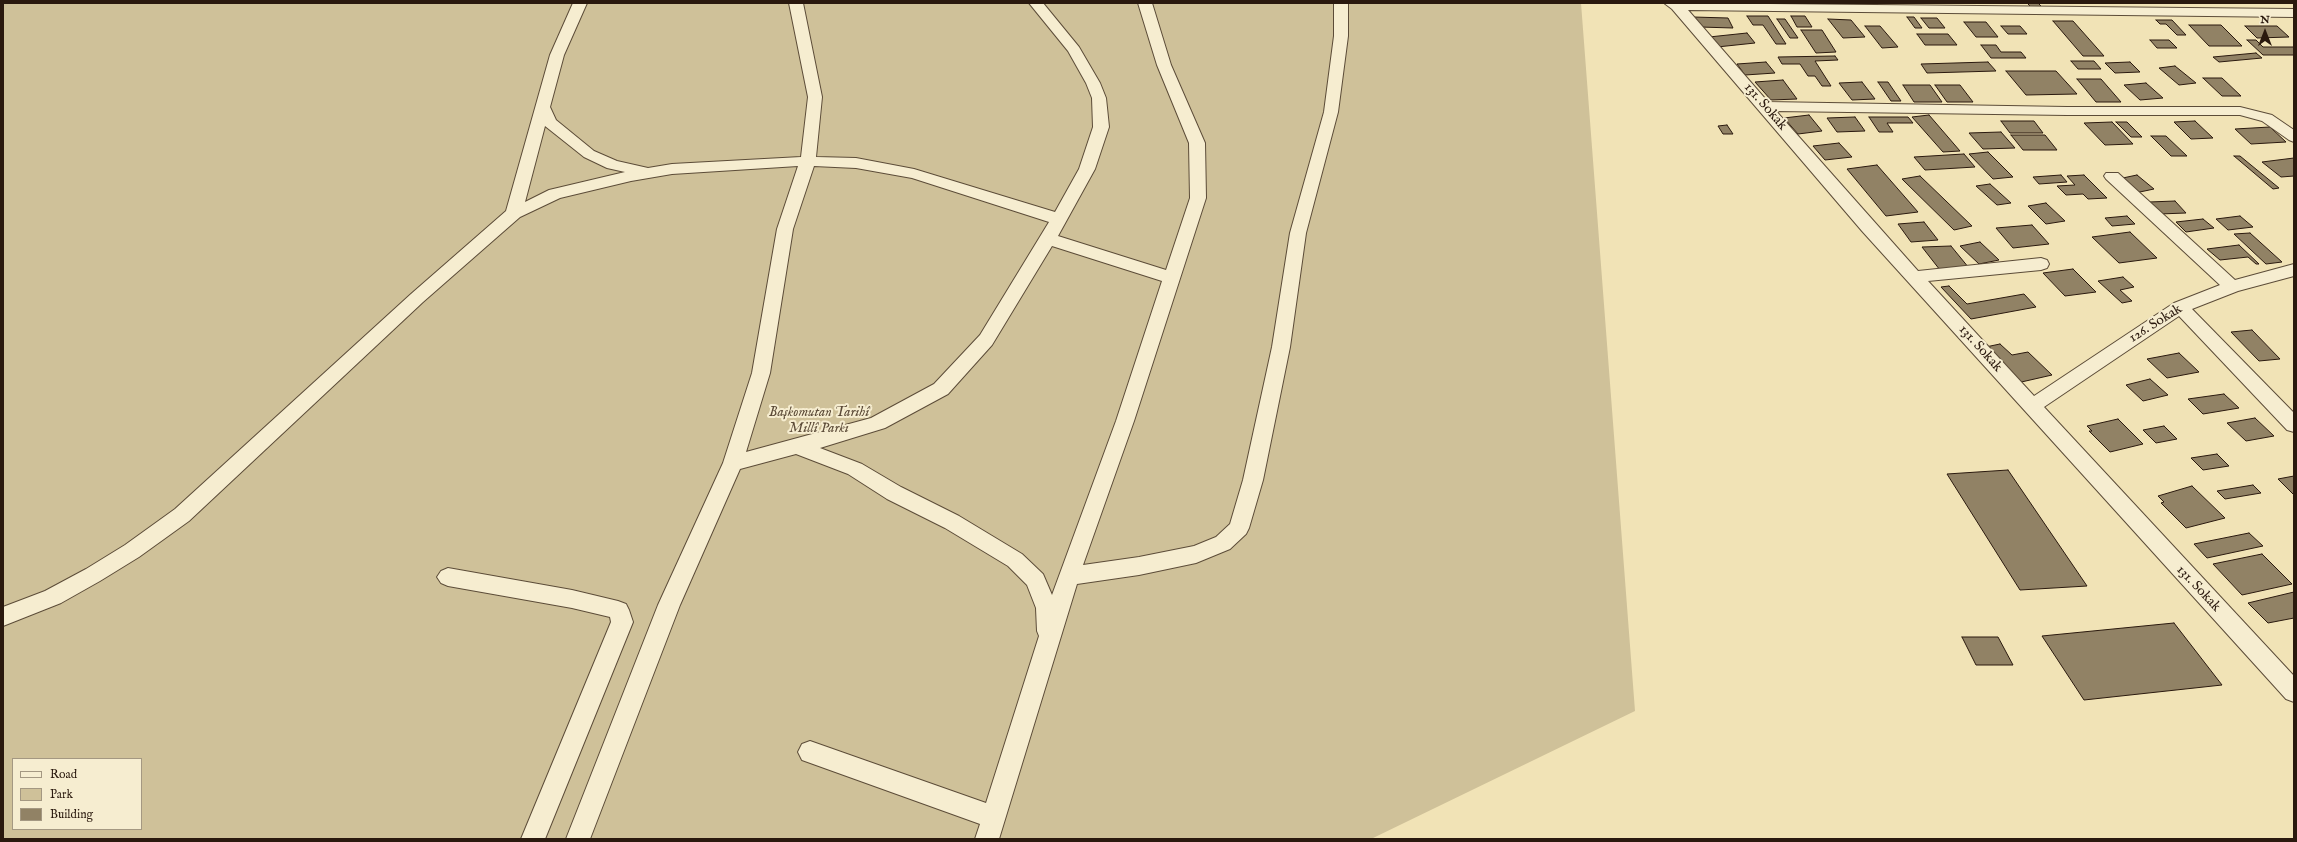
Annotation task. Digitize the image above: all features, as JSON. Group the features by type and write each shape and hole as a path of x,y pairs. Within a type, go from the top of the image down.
{"street":[{"path":"514,213 557,55 580,3"},
{"path":"578,839 669,605 733,462 762,373 785,229 808,161 815,97 796,3"},
{"path":"733,462 797,447 878,423 941,389 986,340 1048,239 1087,169 1101,127 1100,108 1096,90 1086,70 1074,50 1036,3"},
{"path":"810,752 990,828 1069,576 1124,421 1198,198 1197,143 1164,65 1145,3"},
{"path":"1069,576 1139,566 1196,554 1223,543 1239,528 1253,480 1281,347 1298,233 1331,112 1341,36 1341,3"},
{"path":"1674,4 2145,7 2294,13"},
{"name":"131. Sokak","path":"1674,4 1914,277 2294,692"},
{"path":"542,106 550,122 590,154 613,165 649,173"},
{"path":"1764,106 2067,111 2240,111 2267,118 2294,137"},
{"path":"3,617 53,597 93,575 132,551 182,515 417,298 514,213 555,194 672,169 808,161 856,163 914,174 1059,219"},
{"path":"2112,176 2232,287"},
{"path":"1048,239 1172,278"},
{"path":"1914,277 2041,264"},
{"name":"126. Sokak","path":"2032,406 2180,307 2232,287 2277,273 2294,270"},
{"path":"2180,307 2294,424"},
{"path":"797,447 855,469 894,493 952,522 1014,560 1036,580 1047,608 1048,644"},
{"path":"448,577 572,599 618,610 622,622 533,839"}],"green space":[{"name":"Başkomutan Tarihî Millî Parkı","path":"3,3 1581,3 1635,711 1371,839 3,839"}],"building":[{"path":"2027,3 2038,3 2042,7 2031,7"},
{"path":"1747,16 1768,16 1786,44 1776,44 1763,25 1753,25"},
{"path":"1791,16 1805,16 1812,27 1797,27"},
{"path":"1693,17 1728,18 1733,28 1700,27"},
{"path":"1907,17 1914,17 1922,28 1915,28"},
{"path":"1921,18 1937,18 1945,28 1929,28"},
{"path":"1777,19 1785,19 1798,38 1790,38"},
{"path":"1828,19 1851,20 1865,37 1843,38"},
{"path":"2156,20 2172,20 2186,35 2177,35 2166,24 2160,24"},
{"path":"2053,21 2073,21 2104,56 2083,56"},
{"path":"1964,22 1986,22 1998,37 1976,37"},
{"path":"2189,25 2221,25 2242,46 2209,46"},
{"path":"1865,26 1880,26 1898,47 1882,48"},
{"path":"2001,26 2020,26 2027,34 2008,34"},
{"path":"2245,26 2277,26 2289,37 2257,38"},
{"path":"1801,30 1822,30 1836,52 1816,53"},
{"path":"1747,33 1755,43 1717,47 1709,37"},
{"path":"1917,34 1948,34 1957,45 1925,45"},
{"path":"2150,40 2169,40 2177,48 2157,48"},
{"path":"2247,40 2256,40 2263,47 2294,47 2294,55 2263,55"},
{"path":"1981,45 1996,45 2001,52 2021,52 2026,58 1991,58"},
{"path":"2256,53 2262,58 2219,62 2213,57"},
{"path":"1835,56 1838,60 1815,61 1831,86 1822,86 1815,76 1808,76 1800,64 1782,64 1778,57"},
{"path":"2071,61 2094,61 2101,69 2078,69"},
{"path":"1766,62 1775,73 1745,75 1737,64"},
{"path":"1988,62 1996,71 1927,73 1921,64"},
{"path":"2130,62 2140,72 2115,73 2105,63"},
{"path":"2175,66 2196,83 2179,85 2159,68"},
{"path":"2006,71 2056,71 2077,94 2026,95"},
{"path":"2203,78 2222,78 2241,96 2222,96"},
{"path":"2077,79 2101,79 2121,102 2096,102"},
{"path":"1783,80 1797,99 1771,100 1755,82"},
{"path":"1862,82 1875,99 1852,100 1839,83"},
{"path":"1878,82 1888,82 1901,101 1891,101"},
{"path":"2146,83 2163,98 2140,100 2124,85"},
{"path":"1903,85 1930,85 1942,102 1914,102"},
{"path":"1935,85 1960,85 1973,102 1947,102"},
{"path":"1809,115 1822,131 1798,134 1784,118"},
{"path":"1929,115 1960,151 1943,152 1912,117"},
{"path":"1855,117 1865,131 1837,132 1827,118"},
{"path":"1869,117 1908,117 1913,123 1887,123 1893,132 1879,132"},
{"path":"2001,121 2034,121 2043,133 2010,133"},
{"path":"2195,121 2213,138 2191,139 2174,122"},
{"path":"2112,122 2133,144 2105,145 2084,123"},
{"path":"2116,122 2127,122 2142,137 2131,137"},
{"path":"1727,125 1733,134 1723,134 1718,126"},
{"path":"2270,127 2286,142 2251,144 2235,129"},
{"path":"2001,132 2015,148 1983,149 1969,133"},
{"path":"2011,135 2045,135 2057,150 2023,150"},
{"path":"2151,136 2166,136 2187,156 2171,156"},
{"path":"1839,143 1852,157 1825,160 1813,146"},
{"path":"1988,152 2013,177 1993,179 1969,154"},
{"path":"1964,154 1975,167 1925,170 1914,157"},
{"path":"2234,156 2240,156 2279,188 2273,189"},
{"path":"2294,158 2294,176 2281,177 2262,162"},
{"path":"1877,165 1918,212 1886,216 1847,169"},
{"path":"2061,175 2067,182 2039,184 2033,177"},
{"path":"2084,175 2107,198 2088,199 2083,194 2066,195 2057,186 2075,185 2067,176"},
{"path":"2137,175 2154,189 2135,193 2118,179"},
{"path":"1920,176 1972,226 1954,230 1902,179"},
{"path":"1990,184 2011,203 1997,205 1976,186"},
{"path":"2175,201 2186,213 2159,214 2149,202"},
{"path":"2046,203 2065,221 2046,224 2028,206"},
{"path":"2127,216 2135,224 2112,226 2105,218"},
{"path":"2240,216 2253,227 2228,230 2216,219"},
{"path":"2203,219 2214,228 2186,232 2176,222"},
{"path":"1924,222 1938,240 1911,242 1898,224"},
{"path":"2032,225 2049,244 2013,248 1996,228"},
{"path":"2130,232 2157,258 2119,263 2092,237"},
{"path":"2250,233 2282,262 2266,264 2234,234"},
{"path":"1980,242 1999,260 1979,264 1960,246"},
{"path":"2239,245 2259,264 2256,264 2248,257 2220,260 2207,249"},
{"path":"1951,246 1969,268 1940,270 1922,247"},
{"path":"2073,269 2096,292 2065,296 2043,273"},
{"path":"2123,277 2134,287 2120,290 2132,301 2122,303 2098,281"},
{"path":"1949,286 1967,304 2024,294 2036,307 1971,319 1941,287"},
{"path":"2252,330 2280,359 2259,361 2231,332"},
{"path":"2000,344 2012,355 2028,352 2052,375 2017,383 1981,348"},
{"path":"2179,353 2199,372 2167,378 2147,359"},
{"path":"2150,379 2168,395 2143,401 2126,385"},
{"path":"2224,394 2239,408 2203,414 2188,399"},
{"path":"2255,418 2274,436 2246,441 2227,423"},
{"path":"2118,419 2143,444 2110,452 2089,431 2092,431 2087,426"},
{"path":"2164,426 2177,439 2156,443 2143,430"},
{"path":"2217,454 2229,466 2203,470 2191,458"},
{"path":"2008,470 2087,586 2020,590 1947,474"},
{"path":"2294,476 2294,495 2278,479"},
{"path":"2253,485 2261,493 2225,499 2217,491"},
{"path":"2192,486 2225,518 2186,528 2161,503 2164,502 2158,496"},
{"path":"2249,533 2263,546 2207,558 2194,544"},
{"path":"2262,554 2292,584 2242,595 2213,564"},
{"path":"2294,592 2294,618 2268,623 2248,603"},
{"path":"2174,623 2222,685 2084,700 2042,636"},
{"path":"1962,637 1998,637 2013,665 1976,665"}]}
